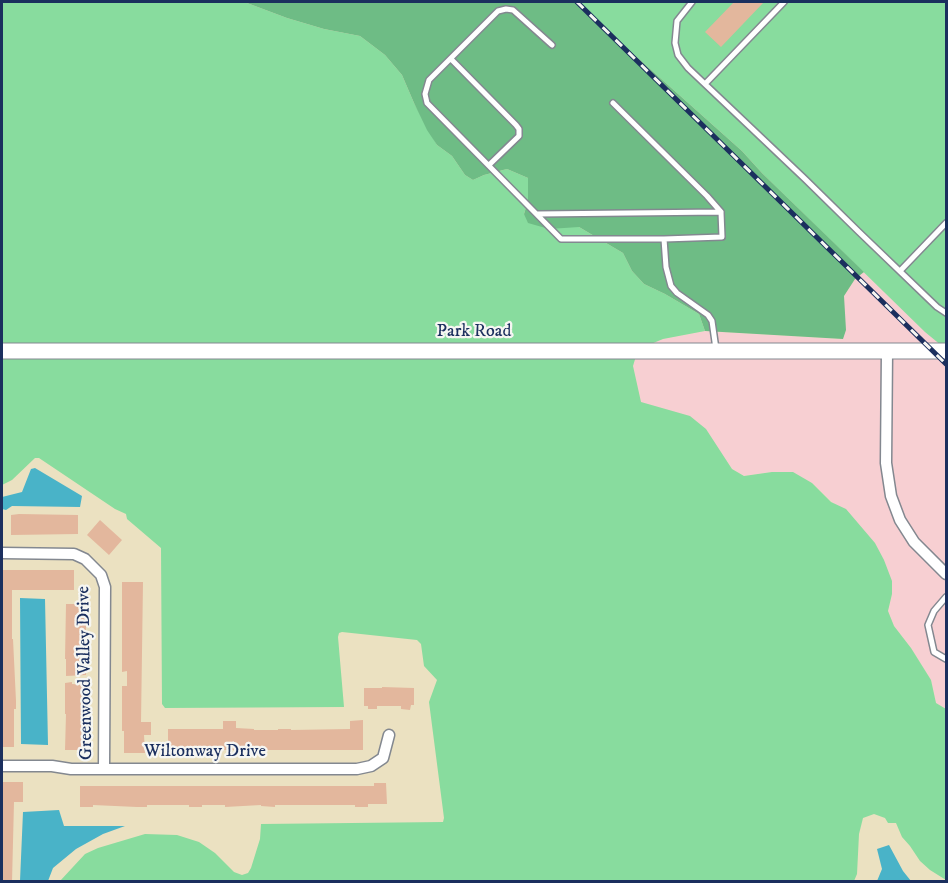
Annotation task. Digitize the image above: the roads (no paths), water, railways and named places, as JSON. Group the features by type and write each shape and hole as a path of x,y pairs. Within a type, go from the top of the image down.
{"street":[{"name":"Park Road","path":"2,351 946,351"},
{"path":"887,351 886,463 891,496 900,520 914,542 946,574"},
{"name":"Greenwood Valley Drive","path":"2,552 74,554 85,559 101,575 105,587 104,769"},
{"name":"Wiltonway Drive","path":"2,766 52,765 71,769 357,769 371,766 383,758 389,735"}],"lane":[{"path":"692,2 676,21 675,43 678,55 705,84 937,307 946,313"},
{"path":"705,84 784,2"},
{"path":"552,45 513,10 506,9 498,12 429,80 425,94 428,103 561,238 722,237 721,212 613,103"},
{"path":"450,59 519,129 519,136 489,165"},
{"path":"537,214 721,212"},
{"path":"900,271 946,223"},
{"path":"664,239 666,267 671,286 677,293 708,315 712,321 717,351"},
{"path":"946,597 934,611 928,625 934,652 946,658"}],"water":[{"path":"35,468 82,496 80,507 12,506 6,510 2,509 2,497 22,492 31,469"},
{"path":"20,598 45,599 48,745 21,744"},
{"path":"59,810 64,826 125,826 103,834 76,849 53,868 48,881 20,881 23,812"},
{"path":"889,845 911,881 877,881 882,869 877,849"}],"railway":[{"path":"577,2 946,364"}]}
